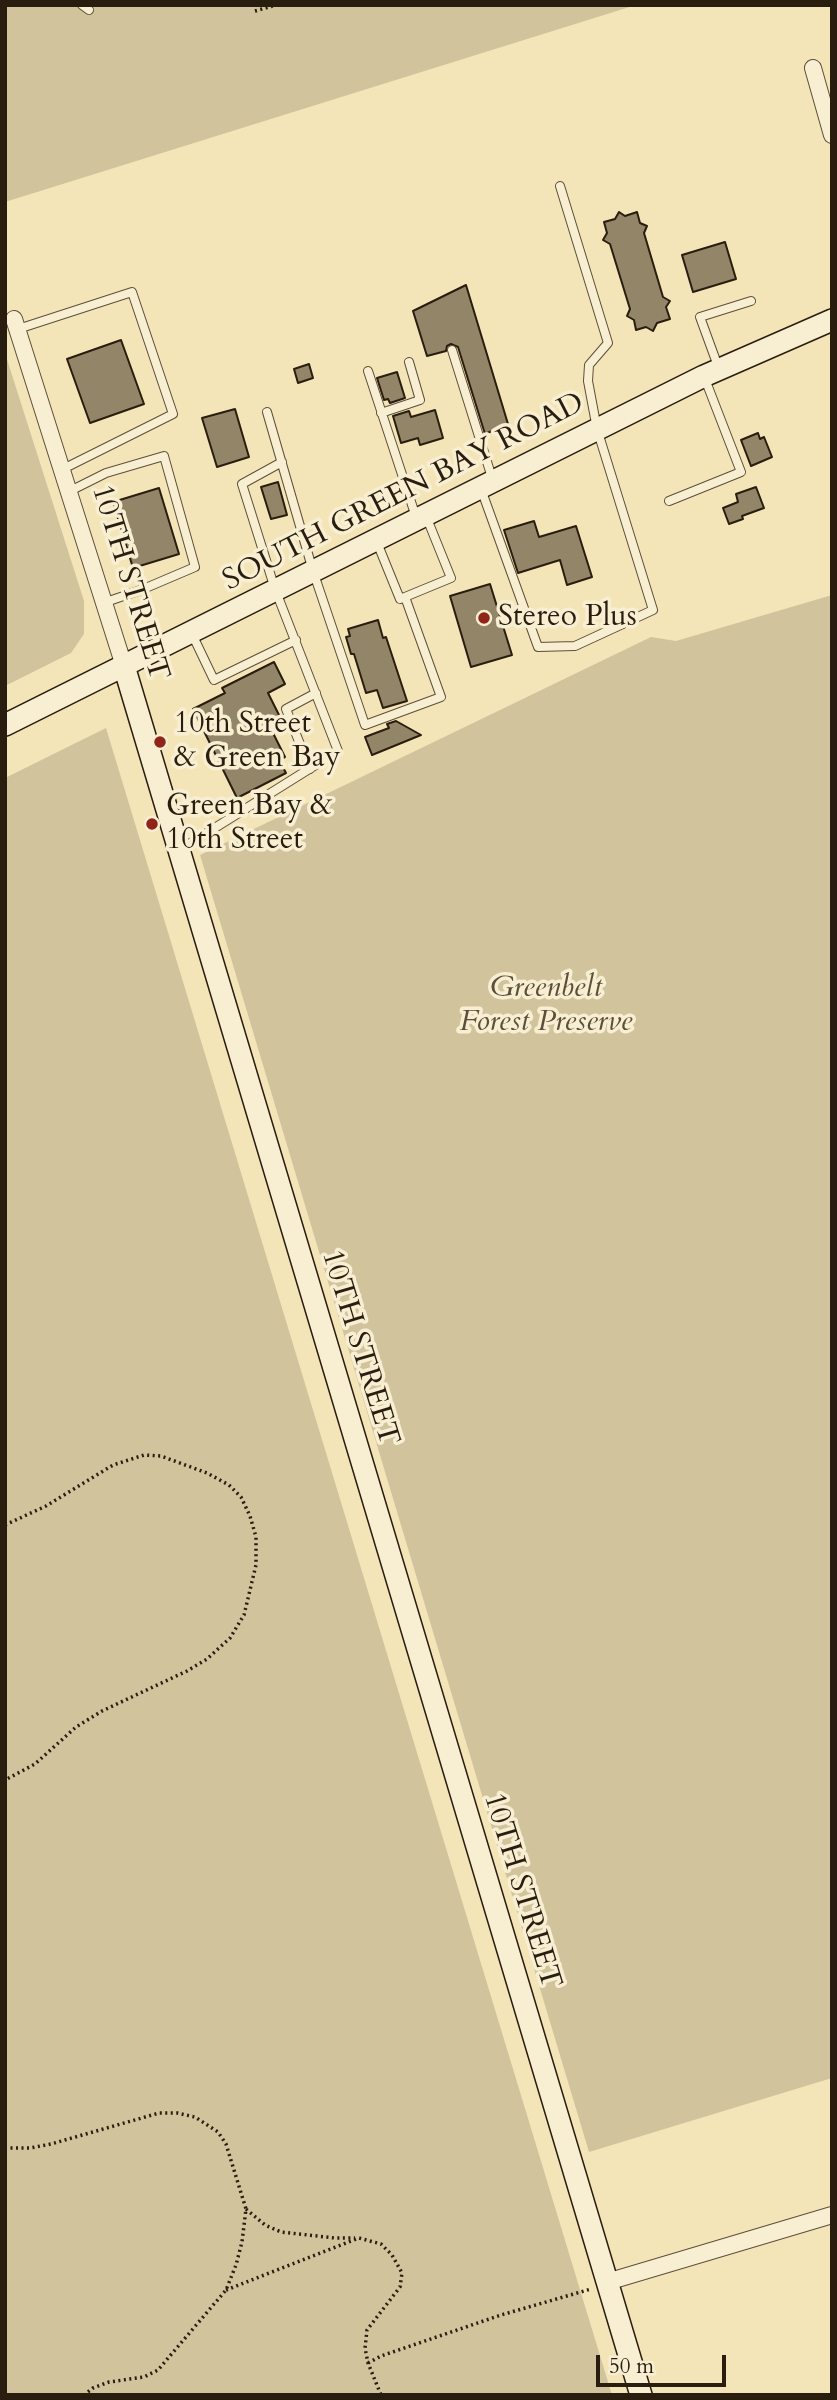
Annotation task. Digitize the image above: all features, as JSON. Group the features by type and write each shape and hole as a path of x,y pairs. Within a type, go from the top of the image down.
{"street":[{"path":"813,68 832,135"},
{"name":"SOUTH GREEN BAY ROAD","path":"5,725 711,372 832,320"},
{"name":"10TH STREET","path":"16,324 124,666 641,2395"},
{"path":"604,2272 832,2214"}],"lane":[{"path":"452,350 487,485 538,647 575,646 653,610 597,429 588,381 589,365 608,343 560,186"},
{"path":"16,324 132,292 173,414 63,469"},
{"path":"669,501 741,472 711,372 700,317 751,301"},
{"path":"382,413 420,400 409,362"},
{"path":"368,371 421,517 451,578 400,599 376,540"},
{"path":"267,412 313,571 365,724 441,697 405,597"},
{"path":"70,491 106,472 164,456 195,567 103,603"},
{"path":"179,851 338,751 275,589 242,484 282,462"},
{"path":"191,632 214,680 296,640"},
{"path":"310,769 286,709 316,693"}],"path":[{"path":"255,10 276,5"},
{"path":"5,1525 46,1506 113,1465 137,1457 161,1456 207,1472 229,1485 241,1497 256,1538 256,1565 244,1615 230,1638 207,1659 102,1711 76,1727 35,1764 5,1780"},
{"path":"5,2148 30,2148 51,2144 159,2113 195,2117 218,2132 226,2144 246,2209 242,2242 226,2290 158,2370 144,2377 109,2382 84,2395"},
{"path":"246,2209 265,2225 281,2232 324,2238 359,2238 381,2244 392,2255 402,2273 400,2287 367,2330 365,2348 381,2395"},
{"path":"226,2290 359,2238"},
{"path":"368,2363 381,2356 501,2315 593,2289 586,2266 604,2272"}],"green space":[{"path":"5,5 636,5 5,202"},
{"path":"5,353 84,601 84,634 71,653 5,686"},
{"name":"Greenbelt Forest Preserve","path":"832,595 832,2078 589,2152 200,855 651,637 676,641"},
{"path":"106,728 612,2395 5,2395 5,778"}],"building":[{"path":"619,212 625,216 637,212 640,223 647,226 644,233 663,297 670,301 666,307 670,319 657,323 653,331 646,327 636,330 634,320 627,316 630,309 610,244 603,240 607,233 604,222 615,219"},
{"path":"725,242 736,279 693,292 682,255"},
{"path":"466,285 508,424 485,434 458,347 451,344 446,351 427,356 413,311"},
{"path":"121,340 144,404 90,423 67,359"},
{"path":"309,364 313,378 298,383 294,369"},
{"path":"397,372 405,398 390,403 388,399 384,400 377,378"},
{"path":"235,409 249,457 217,467 202,418"},
{"path":"435,410 443,438 420,445 418,438 401,443 393,416 409,411 411,417"},
{"path":"758,433 760,439 764,437 772,457 751,466 741,440"},
{"path":"278,482 287,515 271,519 261,487"},
{"path":"756,487 764,508 729,524 723,508 738,502 736,494"},
{"path":"159,488 179,554 133,568 113,502"},
{"path":"534,521 539,537 576,526 592,577 567,585 560,560 518,573 504,530"},
{"path":"490,584 512,655 471,667 450,596"},
{"path":"378,620 407,701 383,708 377,690 366,693 346,637 350,636 348,629"},
{"path":"274,662 285,684 268,693 281,719 269,725 285,757 279,760 286,773 237,798 193,709 225,693 222,688"},
{"path":"396,721 421,735 372,755 365,737 389,728 387,724"}],"place":[{"name":"Stereo Plus","path":"484,618"},
{"name":"10th Street & Green Bay","path":"160,742"},
{"name":"Green Bay & 10th Street","path":"152,824"}]}
